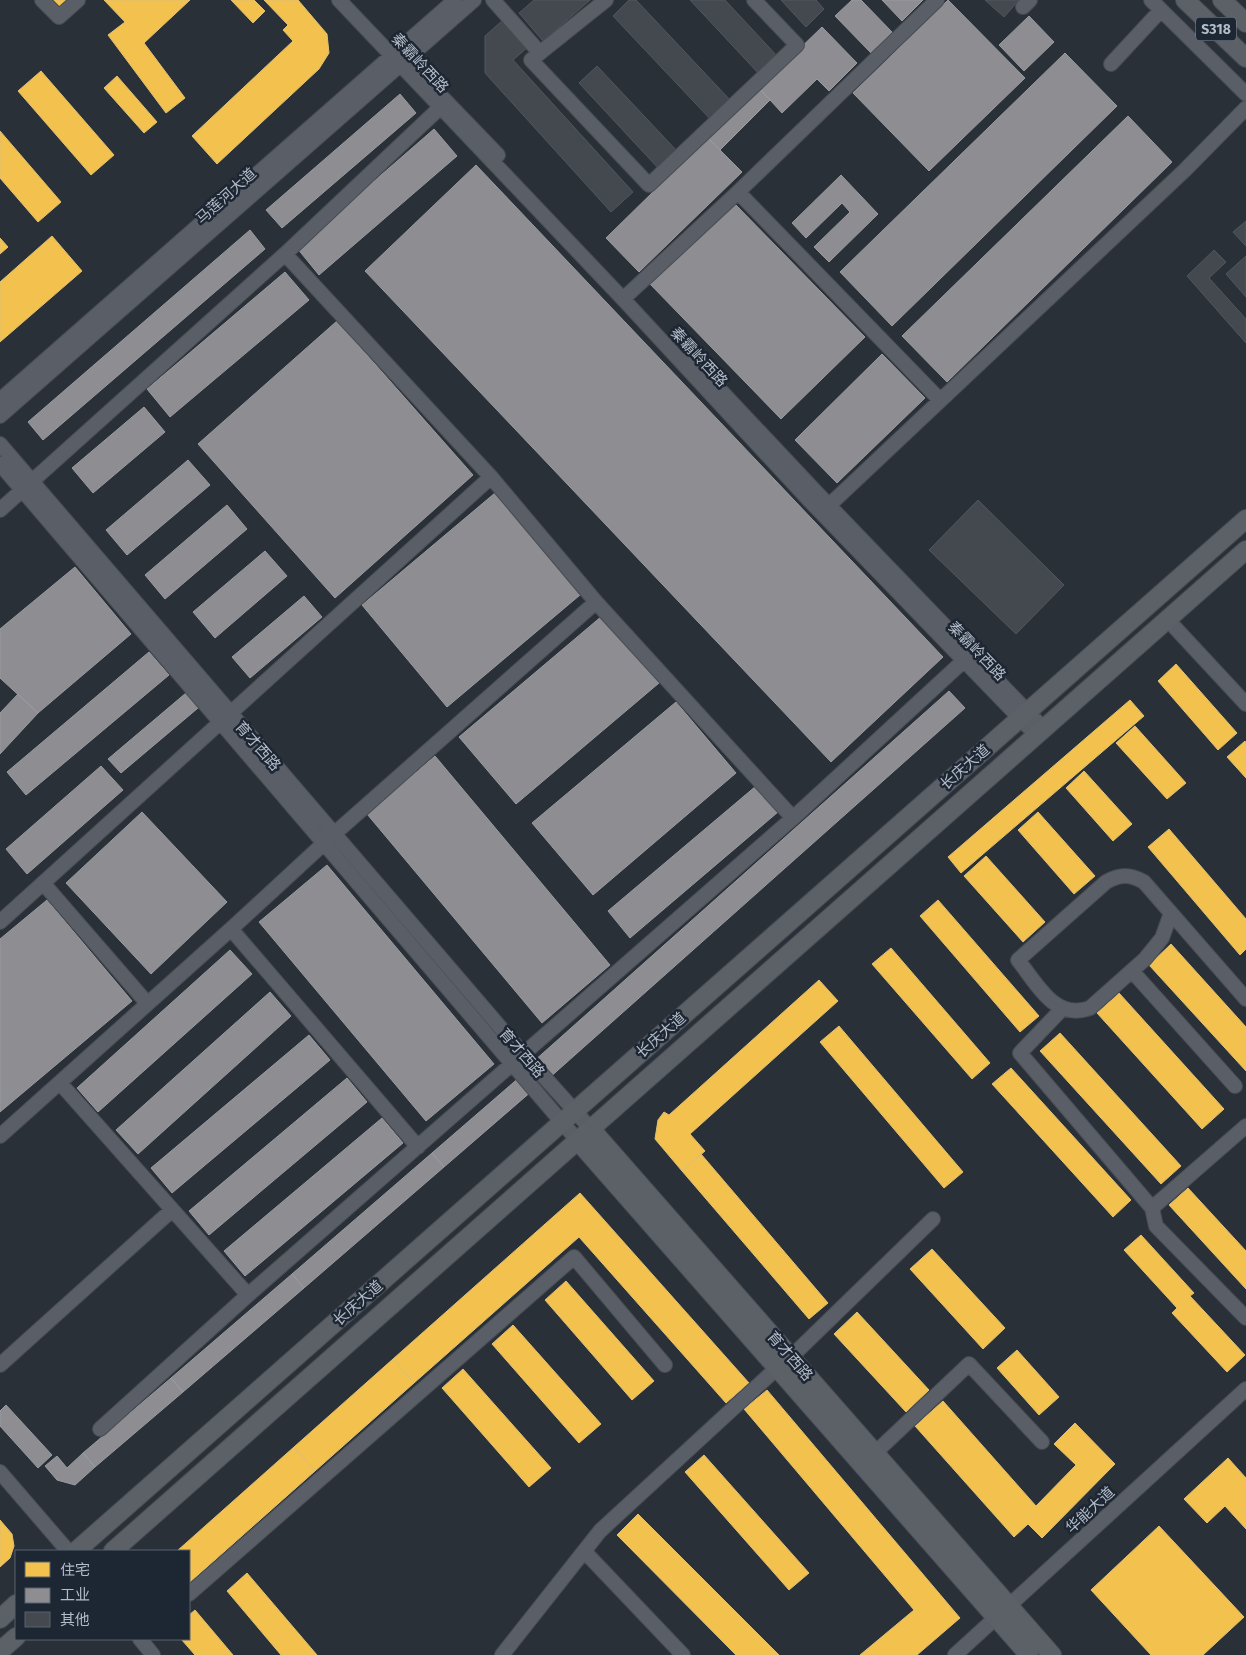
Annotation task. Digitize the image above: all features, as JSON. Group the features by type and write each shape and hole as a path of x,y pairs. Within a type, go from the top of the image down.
{"main road":[{"name":"S318","path":"1185,0 1246,58"},
{"name":"S318","path":"1222,0 1246,23"},
{"name":"长庆大道","path":"77,1550 1246,518"},
{"name":"长庆大道","path":"114,1550 1246,550"},
{"name":"育才西路","path":"591,1129 875,1453 1006,1615 1029,1655"},
{"name":"育才西路","path":"578,1141 777,1368 1006,1615 1052,1655"},
{"path":"0,1619 15,1605"},
{"path":"0,1651 15,1638"}],"street":[{"path":"42,0 59,17 78,0"},
{"name":"秦霸岭西路","path":"339,0 398,58 626,296 825,509 1040,732"},
{"name":"秦霸岭西路","path":"347,0 398,58"},
{"name":"马莲河大道","path":"0,416 398,58 454,0"},
{"name":"马莲河大道","path":"0,400 398,58 474,0"},
{"path":"493,0 540,53"},
{"path":"606,0 531,60 650,185 798,45 754,0"},
{"path":"626,296 738,192 937,0"},
{"path":"1111,64 1156,5 1246,94"},
{"path":"0,510 284,254 443,105"},
{"path":"825,509 1185,170 1246,108"},
{"path":"738,192 940,400"},
{"path":"284,254 491,477 596,602 793,818"},
{"name":"育才西路","path":"0,444 27,485 518,1059 568,1116 591,1129"},
{"name":"育才西路","path":"0,464 27,485"},
{"path":"0,922 225,716 491,477"},
{"path":"0,1136 231,929 329,838 596,602"},
{"path":"1168,619 1246,704"},
{"path":"100,1428 248,1295 793,818 967,658"},
{"path":"1171,912 1162,938 1145,959 1090,1008 1081,1011 1062,1009 1053,1004 1018,960 1106,882 1115,877 1130,876 1144,882 1171,912 1246,1000"},
{"path":"44,883 147,1003"},
{"path":"231,929 418,1147"},
{"path":"1132,971 1235,1086"},
{"path":"1062,1009 1020,1053 1152,1208 1156,1226 1246,1318"},
{"path":"60,1083 248,1295"},
{"name":"育才西路","path":"568,1116 578,1141"},
{"path":"1152,1208 1246,1126"},
{"path":"0,1365 172,1210"},
{"path":"791,1356 933,1219"},
{"path":"190,1593 574,1257 665,1365"},
{"path":"875,1453 969,1364 1042,1442"},
{"path":"502,1655 600,1531 777,1368"},
{"name":"华能大道","path":"968,1655 1006,1615 1246,1389"},
{"name":"华能大道","path":"955,1655 1006,1615 1246,1402"},
{"path":"0,1472 67,1550"},
{"path":"584,1551 683,1655"},
{"path":"141,1640 153,1655"}],"building: 住宅":[{"path":"51,0 69,0 60,9"},
{"path":"104,0 190,0 144,43 185,98 166,113 108,35 125,22"},
{"path":"231,0 254,0 265,11 253,23"},
{"path":"264,0 298,0 327,34 329,53 319,69 217,164 192,136 293,41 283,30 288,25"},
{"path":"41,71 114,155 91,175 18,91"},
{"path":"117,76 157,122 144,133 104,88"},
{"path":"0,131 61,202 38,222 0,178"},
{"path":"52,236 82,271 0,342 0,282"},
{"path":"0,238 8,247 0,254"},
{"path":"1176,664 1237,733 1218,750 1158,681"},
{"path":"1130,700 1144,716 961,873 948,857"},
{"path":"1135,726 1186,783 1167,799 1116,743"},
{"path":"1245,741 1246,743 1246,778 1227,757"},
{"path":"1084,771 1132,824 1113,841 1066,788"},
{"path":"1038,812 1095,876 1074,894 1018,830"},
{"path":"1169,829 1246,919 1246,949 1240,955 1148,847"},
{"path":"986,856 1045,922 1023,942 964,876"},
{"path":"938,900 1039,1016 1020,1032 920,916"},
{"path":"1171,944 1246,1027 1246,1071 1149,965"},
{"path":"891,948 990,1063 972,1079 872,964"},
{"path":"819,980 838,1001 690,1134 705,1151 682,1171 655,1139 658,1120 664,1112 669,1115"},
{"path":"1119,993 1224,1109 1202,1129 1097,1013"},
{"path":"839,1026 963,1172 944,1188 820,1042"},
{"path":"1060,1033 1181,1166 1161,1184 1040,1051"},
{"path":"1011,1068 1131,1200 1113,1217 992,1084"},
{"path":"701,1154 828,1303 809,1319 682,1171"},
{"path":"1188,1188 1246,1251 1246,1289 1169,1205"},
{"path":"580,1193 749,1383 726,1403 579,1237 414,1383 393,1359"},
{"path":"1141,1235 1194,1293 1190,1296 1245,1355 1227,1372 1172,1313 1177,1308 1124,1250"},
{"path":"932,1249 1005,1328 983,1349 910,1269"},
{"path":"566,1281 654,1381 632,1400 545,1300"},
{"path":"857,1312 929,1390 906,1412 834,1334"},
{"path":"513,1325 601,1424 579,1443 492,1344"},
{"path":"1017,1350 1059,1397 1039,1415 997,1368"},
{"path":"393,1359 414,1383 315,1471 294,1447"},
{"path":"463,1369 551,1468 529,1487 442,1388"},
{"path":"767,1390 960,1618 917,1655 860,1655 914,1610 744,1409"},
{"path":"943,1401 1036,1506 1076,1465 1054,1444 1075,1423 1115,1464 1042,1538 1028,1524 1014,1537 915,1426"},
{"path":"294,1447 315,1471 190,1582 190,1550 178,1550"},
{"path":"704,1455 809,1573 789,1590 685,1472"},
{"path":"1228,1458 1246,1478 1246,1529 1225,1506 1207,1523 1184,1499"},
{"path":"638,1514 779,1655 736,1655 617,1535"},
{"path":"0,1520 12,1534 14,1546 10,1558 0,1567"},
{"path":"1159,1526 1244,1617 1203,1655 1151,1655 1091,1590"},
{"path":"247,1573 317,1655 281,1655 227,1591"},
{"path":"195,1610 233,1655 195,1655 182,1640 190,1640 190,1614"}],"building: 工业":[{"path":"852,0 861,0 892,32 871,53 835,16"},
{"path":"882,0 923,0 902,21"},
{"path":"948,0 1025,78 929,171 853,93"},
{"path":"1029,16 1054,42 1024,71 999,45"},
{"path":"822,27 857,63 829,91 817,79 782,113 759,88"},
{"path":"1065,53 1117,106 892,326 840,272"},
{"path":"759,88 770,100 720,150 708,138"},
{"path":"400,94 416,113 282,228 266,210"},
{"path":"1128,116 1172,162 947,382 902,336"},
{"path":"434,129 457,156 319,275 297,248"},
{"path":"708,138 742,172 639,272 606,238"},
{"path":"476,165 943,657 831,762 365,271"},
{"path":"841,175 878,214 829,262 814,247 850,212 842,203 806,238 792,223"},
{"path":"734,203 865,337 781,419 650,284"},
{"path":"250,230 265,249 43,440 28,422"},
{"path":"285,272 309,300 170,417 147,389"},
{"path":"337,321 473,475 335,598 198,444"},
{"path":"882,354 925,398 837,483 795,440"},
{"path":"144,407 165,432 93,493 72,468"},
{"path":"188,460 210,485 127,555 106,530"},
{"path":"495,493 580,595 447,707 362,605"},
{"path":"227,505 247,529 165,599 145,575"},
{"path":"265,551 287,576 215,638 193,612"},
{"path":"75,567 131,634 38,713 0,678 0,629"},
{"path":"304,596 322,617 250,678 232,657"},
{"path":"602,616 659,683 516,804 459,737"},
{"path":"149,652 169,675 26,795 7,772"},
{"path":"949,691 965,708 548,1079 533,1062"},
{"path":"186,693 198,708 121,773 108,759"},
{"path":"18,694 38,713 0,754 0,713"},
{"path":"676,702 736,773 593,895 532,823"},
{"path":"435,756 610,965 542,1023 367,814"},
{"path":"101,766 123,790 27,874 6,849"},
{"path":"756,786 778,812 630,938 608,911"},
{"path":"142,812 227,902 151,974 66,883"},
{"path":"327,865 494,1064 426,1121 259,922"},
{"path":"47,900 132,1001 0,1112 0,939"},
{"path":"230,950 252,974 98,1112 77,1088"},
{"path":"270,992 291,1016 138,1154 116,1130"},
{"path":"309,1035 330,1060 172,1193 151,1168"},
{"path":"521,1076 533,1090 444,1167 432,1153"},
{"path":"347,1078 367,1102 209,1235 189,1211"},
{"path":"382,1118 403,1143 245,1276 224,1251"},
{"path":"432,1153 444,1167 304,1288 292,1274"},
{"path":"292,1274 304,1288 183,1392 171,1378"},
{"path":"171,1378 183,1392 95,1467 83,1453"},
{"path":"6,1405 52,1455 38,1468 0,1426 0,1411"},
{"path":"83,1453 95,1467 75,1485 57,1480 45,1466 57,1456 67,1468"}],"building: 其他":[{"path":"534,0 590,0 543,41 519,13"},
{"path":"629,0 636,0 732,102 712,121 613,16"},
{"path":"690,0 725,0 778,57 760,75"},
{"path":"781,0 816,0 824,9 806,27"},
{"path":"985,0 1019,0 1004,17"},
{"path":"503,20 528,47 513,60 633,192 611,212 485,73 485,36"},
{"path":"597,66 677,151 659,169 579,83"},
{"path":"1246,221 1246,246 1233,232"},
{"path":"1214,250 1226,262 1209,278 1246,319 1246,343 1187,276"},
{"path":"1246,256 1246,297 1226,274"},
{"path":"978,500 1064,585 1016,634 929,550"}]}
